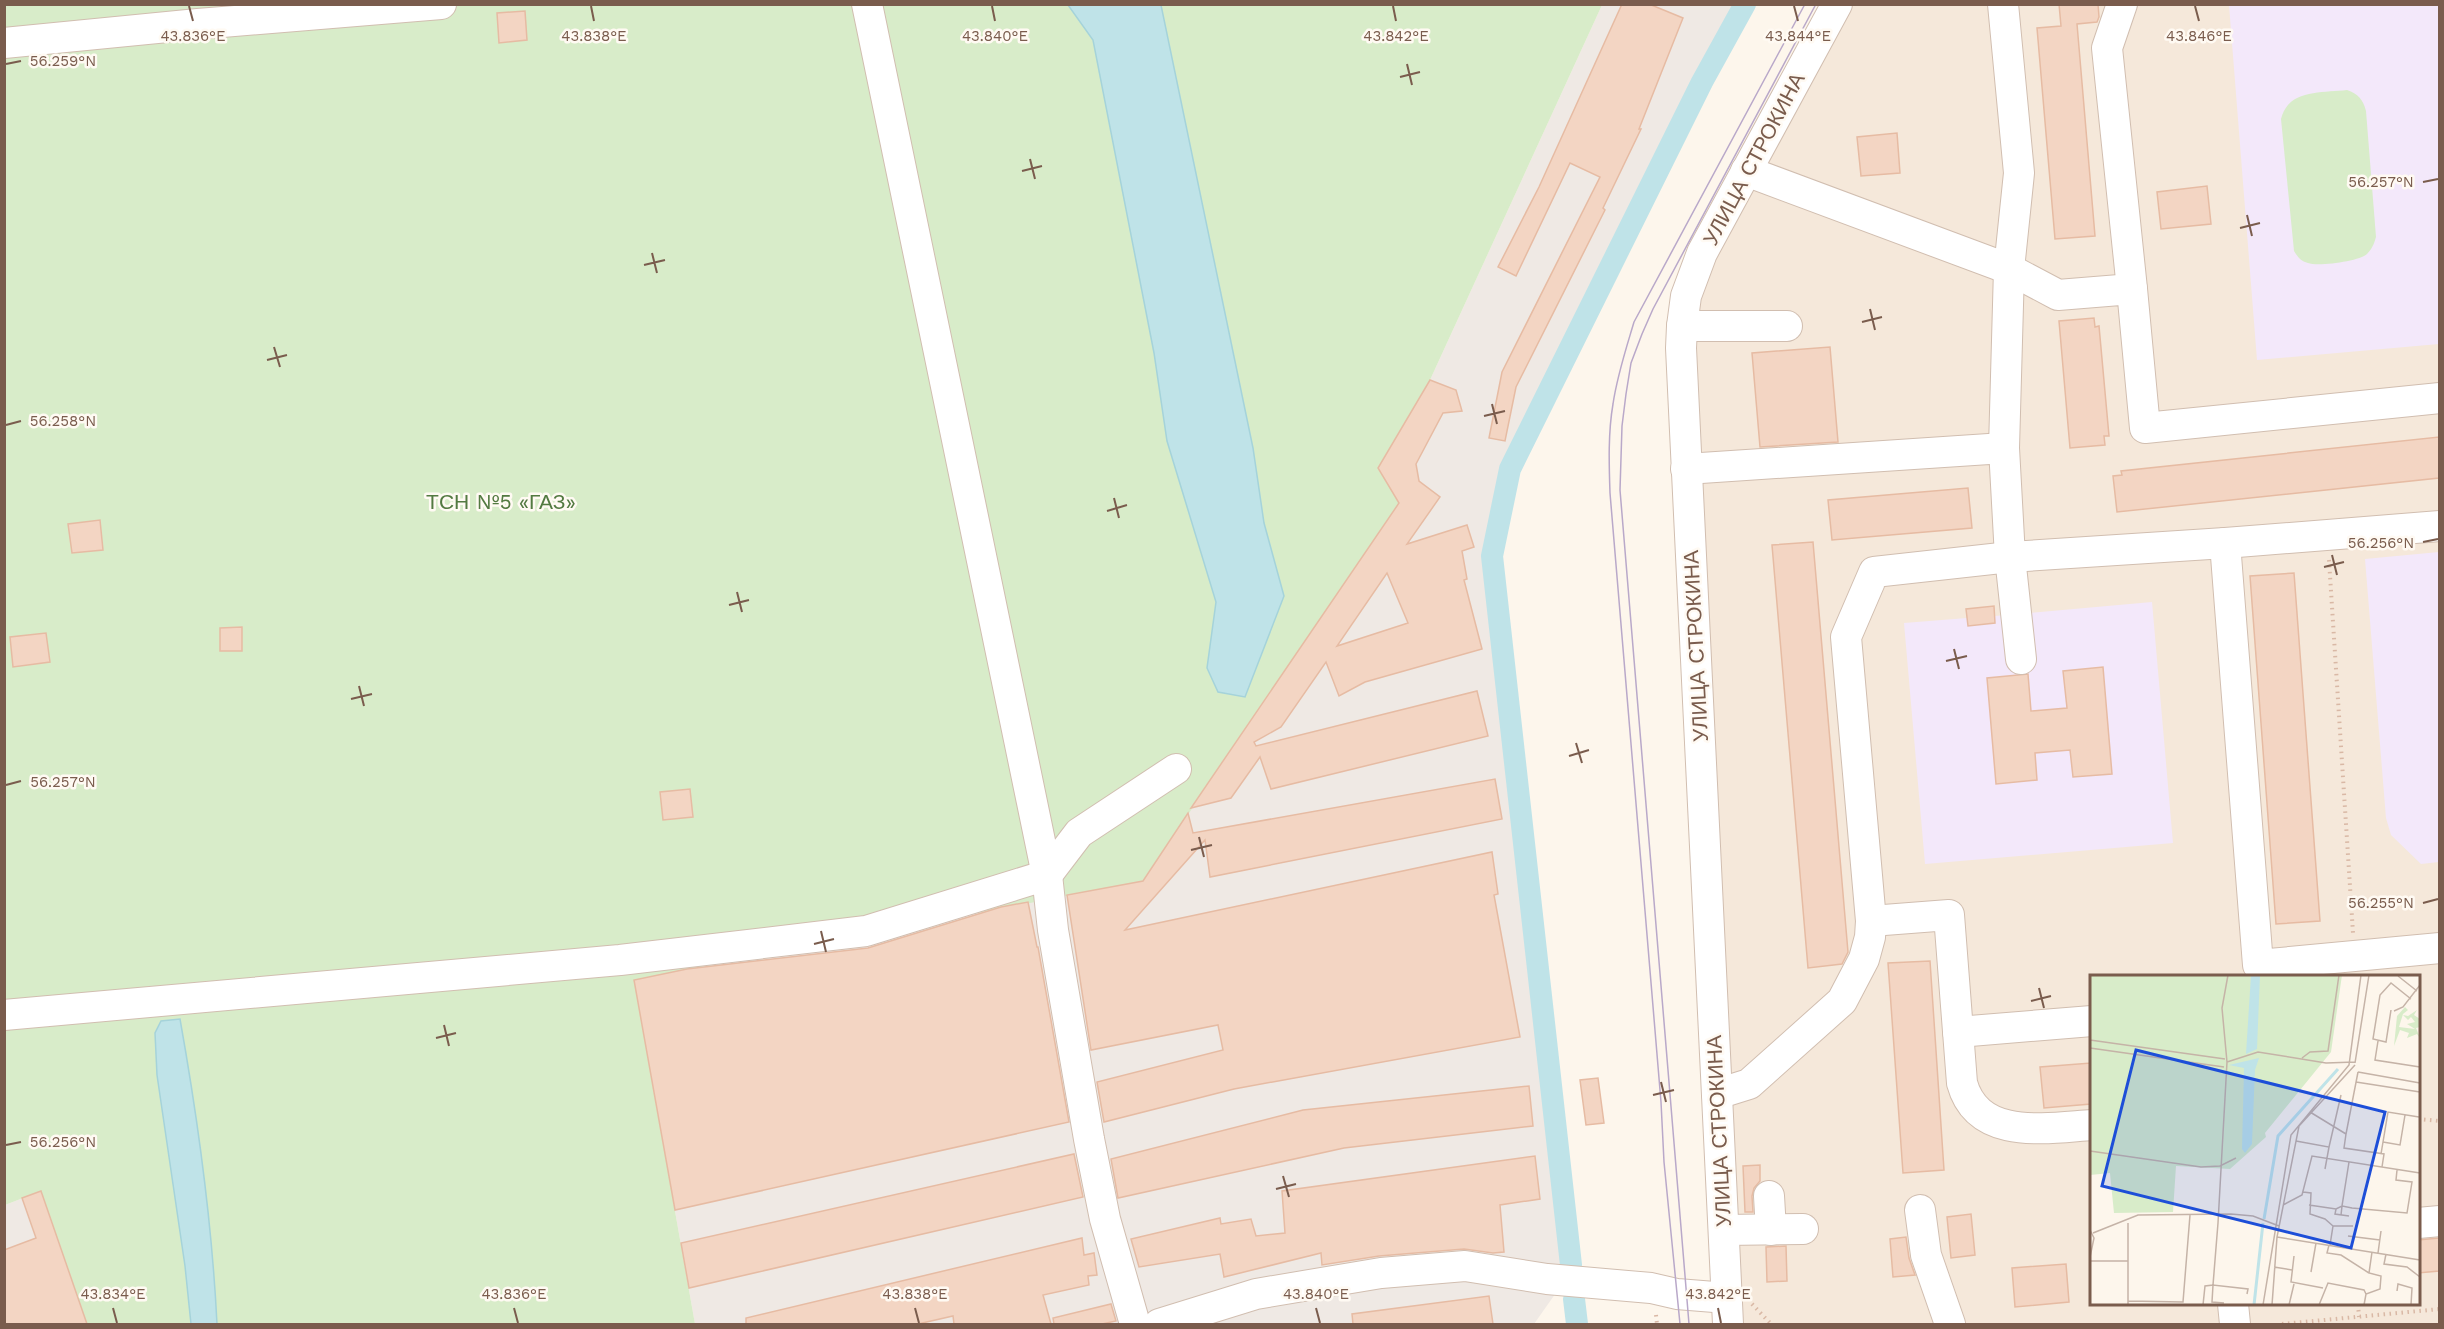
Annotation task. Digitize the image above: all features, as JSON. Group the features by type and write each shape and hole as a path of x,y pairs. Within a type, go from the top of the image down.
{"street":[{"path":"4,44 210,23 441,4"},
{"path":"867,4 1047,875 1053,930 1104,1219 1135,1324"},
{"name":"УЛИЦА СТРОКИНА","path":"1728,1311 1686,469 1682,326 1686,296 1702,253 1837,4"},
{"path":"2003,4 2019,172 2009,269 2004,448 2010,557 2021,659"},
{"path":"2122,4 2107,48 2145,428 2439,398"},
{"path":"1746,171 2009,269 2058,295 2132,289"},
{"path":"1682,326 1786,326"},
{"path":"1686,469 2004,448"},
{"path":"1717,1094 1749,1084 1842,1001 1864,959 1870,937 1871,921 1846,637 1874,572 2010,557 2439,526"},
{"path":"2225,543 2255,973 2354,967 2439,948"},
{"path":"4,1015 620,960 866,931 1047,875 1079,833 1176,769"},
{"path":"1871,921 1949,915 1962,1083 1965,1095 1981,1115 1994,1122 2030,1129 2090,1125"},
{"path":"1958,1032 2090,1021"},
{"path":"1769,1196 1771,1230"},
{"path":"1920,1210 1926,1255 1950,1324"},
{"path":"2420,1223 2439,1221"},
{"path":"1724,1230 1803,1229"},
{"path":"1159,1324 1256,1294 1381,1273 1465,1266 1547,1279 1651,1288 1728,1311"},
{"path":"2233,1305 2235,1324"}],"path":[{"path":"2327,534 2354,967"},
{"path":"2420,1119 2439,1120"},
{"path":"2358,1305 2359,1317"},
{"path":"2282,1324 2439,1309"}],"shaded area":[{"path":"1602,5 1742,5 1506,460 1489,556 1577,1263 1534,1324 695,1324 634,980 1143,880 1247,725 1378,468 1430,380"},
{"path":"1851,5 2439,5 2439,1324 1744,1324 1739,1316 1693,320 1705,281 1722,242"},
{"path":"2229,5 2439,5 2439,344 2257,360"},
{"path":"2439,552 2439,862 2421,864 2391,835 2386,818 2365,559"},
{"path":"2152,602 2173,843 1925,864 1904,623 1967,618 1966,609 1994,606 1995,616"},
{"path":"41,1191 87,1324 5,1324 5,1205"}],"green space":[{"name":"ТСН №5 «ГАЗ»","path":"5,5 1602,5 1430,380 1379,468 1399,503 1143,881 634,980 695,1324 87,1324 41,1191 5,1205"},
{"path":"2347,90 2360,98 2366,111 2376,237 2374,244 2363,257 2329,264 2308,263 2301,260 2294,251 2281,119 2285,109 2298,97"}],"water":[{"path":"1068,5 1161,5 1253,448 1264,523 1284,596 1245,697 1218,692 1207,668 1216,602 1167,441 1154,353 1093,40"},
{"path":"180,1019 203,1171 212,1248 217,1324 191,1324 185,1266 157,1075 155,1033 161,1021"}],"building":[{"path":"1622,4 1649,4 1683,18 1639,129 1641,129 1603,208 1605,210 1516,387 1505,441 1489,438 1502,372 1600,177 1570,163 1516,276 1498,267 1539,187"},
{"path":"2059,4 2098,4 2099,17 2097,22 2077,24 2095,236 2055,239 2037,28 2061,26"},
{"path":"525,11 527,40 499,43 497,13"},
{"path":"1897,133 1900,173 1861,176 1857,137"},
{"path":"2207,186 2211,224 2161,229 2157,192"},
{"path":"2094,318 2095,327 2099,326 2109,436 2104,436 2105,445 2070,448 2059,321"},
{"path":"1830,347 1838,442 1760,447 1752,353"},
{"path":"1430,380 1456,390 1462,411 1443,413 1416,464 1419,481 1440,497 1407,544 1467,525 1474,547 1462,551 1467,579 1464,580 1482,649 1365,682 1339,696 1326,662 1281,727 1254,742 1256,746 1477,691 1488,736 1271,789 1260,757 1231,798 1191,808 1399,503 1378,468","holes":["1387,573 1408,623 1337,646"]},
{"path":"2439,437 2439,478 2117,512 2113,476 2122,475 2121,471"},
{"path":"1968,488 1972,528 1832,540 1828,500"},
{"path":"100,520 103,550 72,553 68,524"},
{"path":"1813,542 1848,952 1842,964 1808,968 1772,545"},
{"path":"2294,573 2320,921 2276,924 2250,576"},
{"path":"1994,606 1995,623 1968,626 1966,609"},
{"path":"242,627 242,651 220,651 220,628"},
{"path":"46,633 50,662 13,667 10,637"},
{"path":"2103,667 2112,774 2073,777 2070,750 2035,753 2037,780 1996,784 1987,678 2028,674 2031,711 2067,708 2063,671"},
{"path":"1495,779 1502,819 1210,877 1205,840 1125,930 1492,852 1498,894 1494,895 1520,1037 1234,1089 1104,1122 1097,1082 1223,1050 1218,1025 1091,1050 1067,895 1143,881 1188,813 1193,833"},
{"path":"690,789 693,817 663,820 660,792"},
{"path":"1028,902 1069,1122 675,1210 634,980 687,969 868,948 1001,907"},
{"path":"1930,961 1944,1170 1903,1173 1888,963"},
{"path":"2090,1063 2090,1104 2044,1108 2040,1067"},
{"path":"1598,1078 1604,1123 1586,1125 1580,1080"},
{"path":"1529,1086 1533,1126 1344,1148 1118,1198 1111,1159 1303,1110"},
{"path":"1074,1154 1083,1197 689,1288 681,1243"},
{"path":"1535,1156 1540,1199 1500,1205 1504,1252 1493,1253 1464,1249 1379,1256 1322,1265 1321,1253 1224,1277 1220,1254 1139,1267 1131,1239 1220,1218 1221,1224 1251,1219 1256,1236 1285,1233 1282,1191"},
{"path":"1760,1165 1760,1181 1754,1188 1752,1196 1753,1212 1745,1212 1743,1166"},
{"path":"41,1191 87,1324 4,1324 4,1250 36,1238 22,1198"},
{"path":"1971,1214 1975,1255 1951,1258 1947,1217"},
{"path":"1906,1237 1909,1258 1915,1275 1893,1277 1890,1239"},
{"path":"1082,1238 1084,1255 1094,1253 1097,1275 1088,1276 1089,1285 1043,1295 1051,1324 954,1324 953,1316 918,1324 746,1324 746,1318"},
{"path":"2439,1238 2439,1271 2420,1273 2420,1240"},
{"path":"1786,1246 1787,1281 1767,1282 1766,1247"},
{"path":"2066,1264 2069,1302 2015,1307 2012,1268"},
{"path":"1489,1296 1493,1324 1353,1324 1352,1314"},
{"path":"1111,1304 1116,1321 1102,1324 1054,1324 1053,1318"}],"waterway":[{"path":"1571,1265 1492,556 1510,469 1702,82 1745,4"},
{"path":"1574,1299 1577,1324"}],"tram line":[{"path":"1680,1324 1664,1162 1661,1102 1610,493 1610,426 1617,383 1634,322 1805,4"},
{"path":"1689,1324 1620,490 1622,426 1631,363 1653,309 1816,4"}]}
